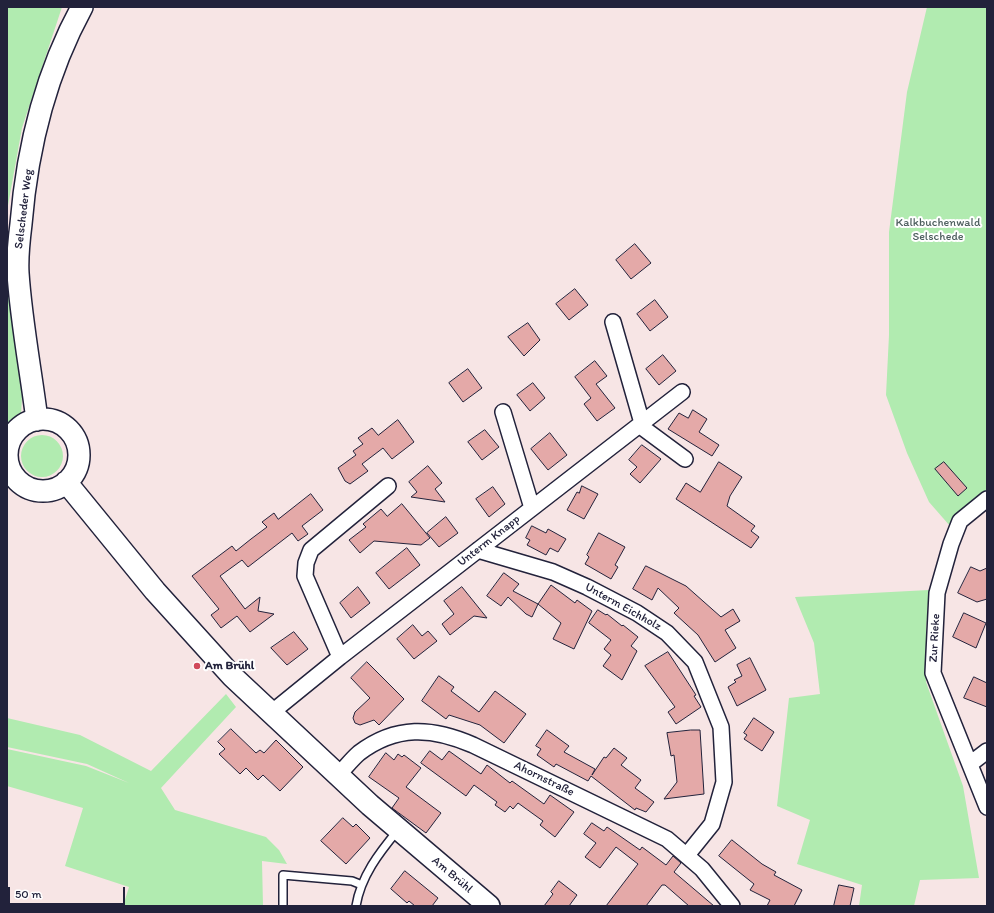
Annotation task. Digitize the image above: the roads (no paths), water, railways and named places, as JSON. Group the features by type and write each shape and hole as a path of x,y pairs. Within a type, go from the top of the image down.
{"street":[{"name":"Selscheder Weg","path":"37,420 18,272 22,204 38,120 71,26 82,7"},
{"path":"613,322 640,424 685,459"},
{"name":"Unterm Knapp","path":"271,713 340,657 682,392"},
{"path":"503,412 532,508"},
{"path":"37,420 49,420 60,424 74,437 78,446 78,465 66,482 54,490 42,491 31,489 23,485 9,473 7,459 10,441 17,431 26,424 37,420"},
{"name":"Am Brühl","path":"66,482 155,591 209,653 271,713 398,830 488,906"},
{"path":"340,657 305,576 306,562 311,550 388,486"},
{"name":"Zur Rieke","path":"987,499 960,521 951,544 937,593 933,673 987,807"},
{"name":"Unterm Eichholz","path":"478,550 553,572 588,587 637,613 667,633 695,662 721,727 724,782 712,824 687,855"},
{"name":"Ahornstraße","path":"338,775 359,753 385,738 410,732 444,734 473,745 667,839 702,869 732,906"},
{"path":"970,764 987,752"}],"lane":[{"path":"356,906 362,885 380,852 398,830"},
{"path":"283,906 283,875 352,881 362,885"}],"place":[{"name":"Am Brühl","path":"197,666"}],"park label":[{"name":"Kalkbuchenwald Selschede","path":"938,230"}]}
